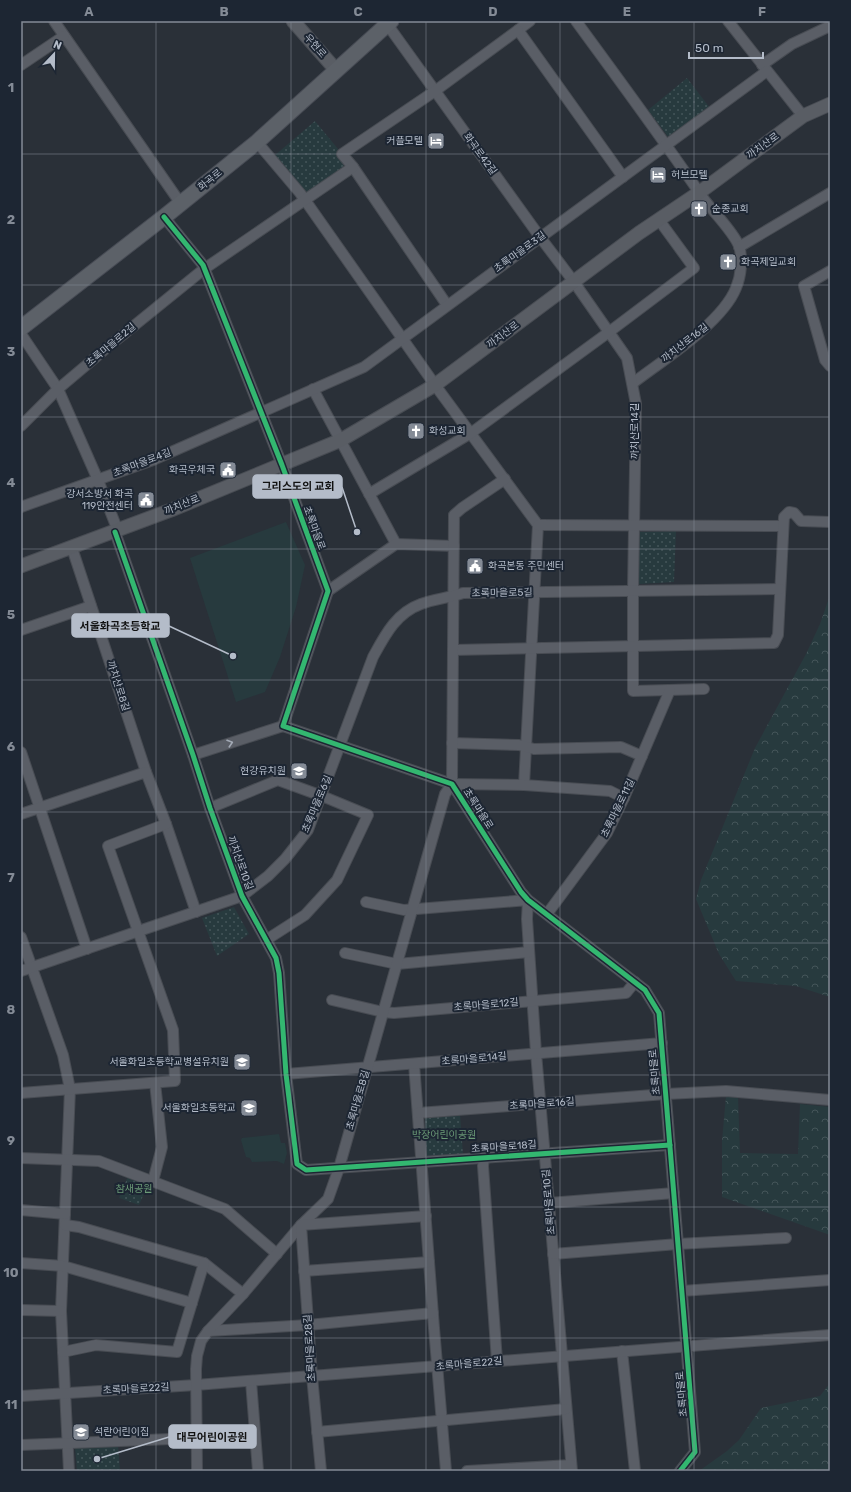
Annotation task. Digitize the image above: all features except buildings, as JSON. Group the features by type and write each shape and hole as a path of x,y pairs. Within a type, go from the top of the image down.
{"main road":[{"name":"화곡로","path":"21,328 164,218 257,142 389,23"}],"street":[{"path":"54,21 181,204"},
{"name":"우현로","path":"294,21 336,70"},
{"path":"447,305 342,154 435,91 530,21"},
{"name":"까치산로16길","path":"576,21 733,236 739,247 741,270 736,289 723,308 708,326 633,383"},
{"path":"728,21 802,116"},
{"name":"화곡로42길","path":"389,23 435,91 574,282"},
{"name":"초록마을로3길","path":"261,412 364,367 666,146 792,44 830,26"},
{"path":"518,30 623,178"},
{"path":"21,65 64,36"},
{"name":"까치산로","path":"21,566 116,531 341,440 435,385 802,116 830,104"},
{"path":"257,142 305,199 402,339 538,525 524,785"},
{"path":"204,269 352,167"},
{"path":"739,247 830,193"},
{"name":"초록마을로","path":"164,218 203,265 282,465 328,591"},
{"path":"369,494 471,433 694,268 659,220"},
{"name":"초록마을로2길","path":"21,426 58,389 204,269"},
{"path":"830,271 804,286 825,360 830,366"},
{"name":"까치산로14길","path":"574,282 627,358 633,383 636,404 633,691 704,689"},
{"name":"까치산로10길","path":"21,334 58,389 98,480 210,808 242,896 276,958 279,973 286,1074 297,1164 306,1170 339,1168"},
{"path":"313,389 396,544"},
{"name":"초록마을로4길","path":"21,507 154,460 261,412"},
{"path":"505,479 454,515 452,784 524,785 610,791 624,798"},
{"path":"453,650 774,643 778,635 782,526 784,517 789,512 794,513 801,521 830,522"},
{"path":"538,525 782,526"},
{"path":"193,755 283,726 328,591 396,544 454,546"},
{"name":"까치산로8길","path":"72,548 146,772 166,824 196,912"},
{"path":"633,591 780,589"},
{"name":"초록마을로5길","path":"340,746 373,657 386,632 399,616 420,604 463,593 633,591"},
{"path":"21,630 91,606"},
{"name":"초록마을로11길","path":"547,914 607,833 624,798 670,690"},
{"name":"초록마을로","path":"283,726 452,784 521,892 528,900 645,990 659,1013 695,1452 680,1471"},
{"path":"452,743 519,745 534,749 621,746 642,756"},
{"name":"초록마을로6길","path":"21,971 242,896 268,876 286,859 308,830 340,746"},
{"path":"21,752 87,949"},
{"path":"21,814 146,772"},
{"path":"210,808 278,780 368,815 337,880 305,914 266,940"},
{"name":"초록마을로8길","path":"197,1471 196,1385 197,1356 201,1341 208,1331 243,1294 301,1226 328,1199 339,1168 445,794 452,784"},
{"path":"21,1092 175,1081 173,1030 108,846 166,824"},
{"path":"366,902 404,910 528,900"},
{"name":"초록마을로10길","path":"528,900 527,920 536,1053 572,1468"},
{"path":"21,937 62,1055 70,1089 61,1311 69,1471"},
{"path":"345,953 397,964 529,952"},
{"name":"초록마을로12길","path":"332,1000 383,1012 394,1013 626,993 635,982"},
{"name":"초록마을로14길","path":"286,1074 662,1043"},
{"path":"414,1064 446,1471"},
{"path":"153,1181 162,1147 155,1082"},
{"name":"초록마을로16길","path":"418,1113 666,1094 726,1091 830,1100"},
{"name":"초록마을로18길","path":"339,1168 670,1145"},
{"path":"21,1158 99,1161 153,1181 225,1209 277,1254"},
{"name":"초록마을로18길","path":"484,1158 497,1361"},
{"path":"549,1203 674,1193"},
{"path":"21,1210 66,1214"},
{"path":"301,1226 426,1216"},
{"path":"65,1225 79,1227 204,1264 243,1294"},
{"name":"초록마을로28길","path":"301,1226 312,1376 322,1471"},
{"path":"553,1254 678,1244 786,1238"},
{"path":"304,1272 429,1262"},
{"path":"21,1263 63,1266 192,1303"},
{"path":"63,1352 96,1345 177,1352 204,1264"},
{"path":"682,1291 830,1280"},
{"path":"21,1310 61,1311"},
{"path":"208,1331 308,1325 433,1313"},
{"name":"초록마을로22길","path":"21,1396 252,1381 437,1367 687,1345 830,1335"},
{"path":"622,1351 635,1471"},
{"path":"252,1381 258,1471"},
{"path":"317,1432 566,1409"},
{"path":"21,1445 196,1438"},
{"path":"467,1471 572,1468"}],"green space":[{"path":"687,78 710,108 669,138 648,110"},
{"path":"315,121 338,149 339,156 347,167 306,193 274,156"},
{"path":"286,522 305,565 296,607 280,657 265,692 236,702 190,558"},
{"path":"676,531 674,582 639,584 639,532"},
{"path":"830,595 830,997 796,986 736,981 719,954 696,899 701,880 755,748 806,654 820,624"},
{"path":"234,907 249,934 217,956 202,918"},
{"path":"726,1096 738,1097 740,1153 798,1154 800,1104 830,1107 830,1235 722,1197 722,1141"},
{"name":"박장어린이공원","path":"460,1114 463,1154 427,1156 425,1116"},
{"path":"279,1134 281,1143 285,1143 287,1153 284,1164 277,1161 252,1162 250,1158 246,1157 241,1140 242,1138"},
{"name":"참새공원","path":"129,1174 149,1182 139,1205 119,1198"},
{"path":"830,1383 830,1471 699,1471 727,1451 739,1440 761,1408 820,1396"},
{"path":"118,1445 120,1471 77,1471 75,1447"}],"cycle path":[{"path":"164,217 203,265 282,465 328,591 283,726 452,784 521,892 528,900 645,990 659,1013 695,1452 680,1471"},
{"path":"115,532 210,808 242,896 276,958 279,973 286,1074 297,1164 306,1170 670,1145"}],"place":[{"name":"커플모텔","path":"436,141"},
{"name":"허브모텔","path":"658,175"},
{"name":"순종교회","path":"699,209"},
{"name":"화곡제일교회","path":"728,262"},
{"name":"화성교회","path":"416,431"},
{"name":"화곡우체국","path":"228,470"},
{"name":"강서소방서 화곡 119안전센터","path":"146,500"},
{"name":"그리스도의 교회","path":"357,532"},
{"name":"화곡본동 주민센터","path":"475,566"},
{"name":"서울화곡초등학교","path":"233,656"},
{"name":"현강유치원","path":"299,771"},
{"name":"서울화일초등학교병설유치원","path":"242,1062"},
{"name":"서울화일초등학교","path":"249,1108"},
{"name":"석란어린이집","path":"81,1432"},
{"name":"대무어린이공원","path":"97,1459"}]}
